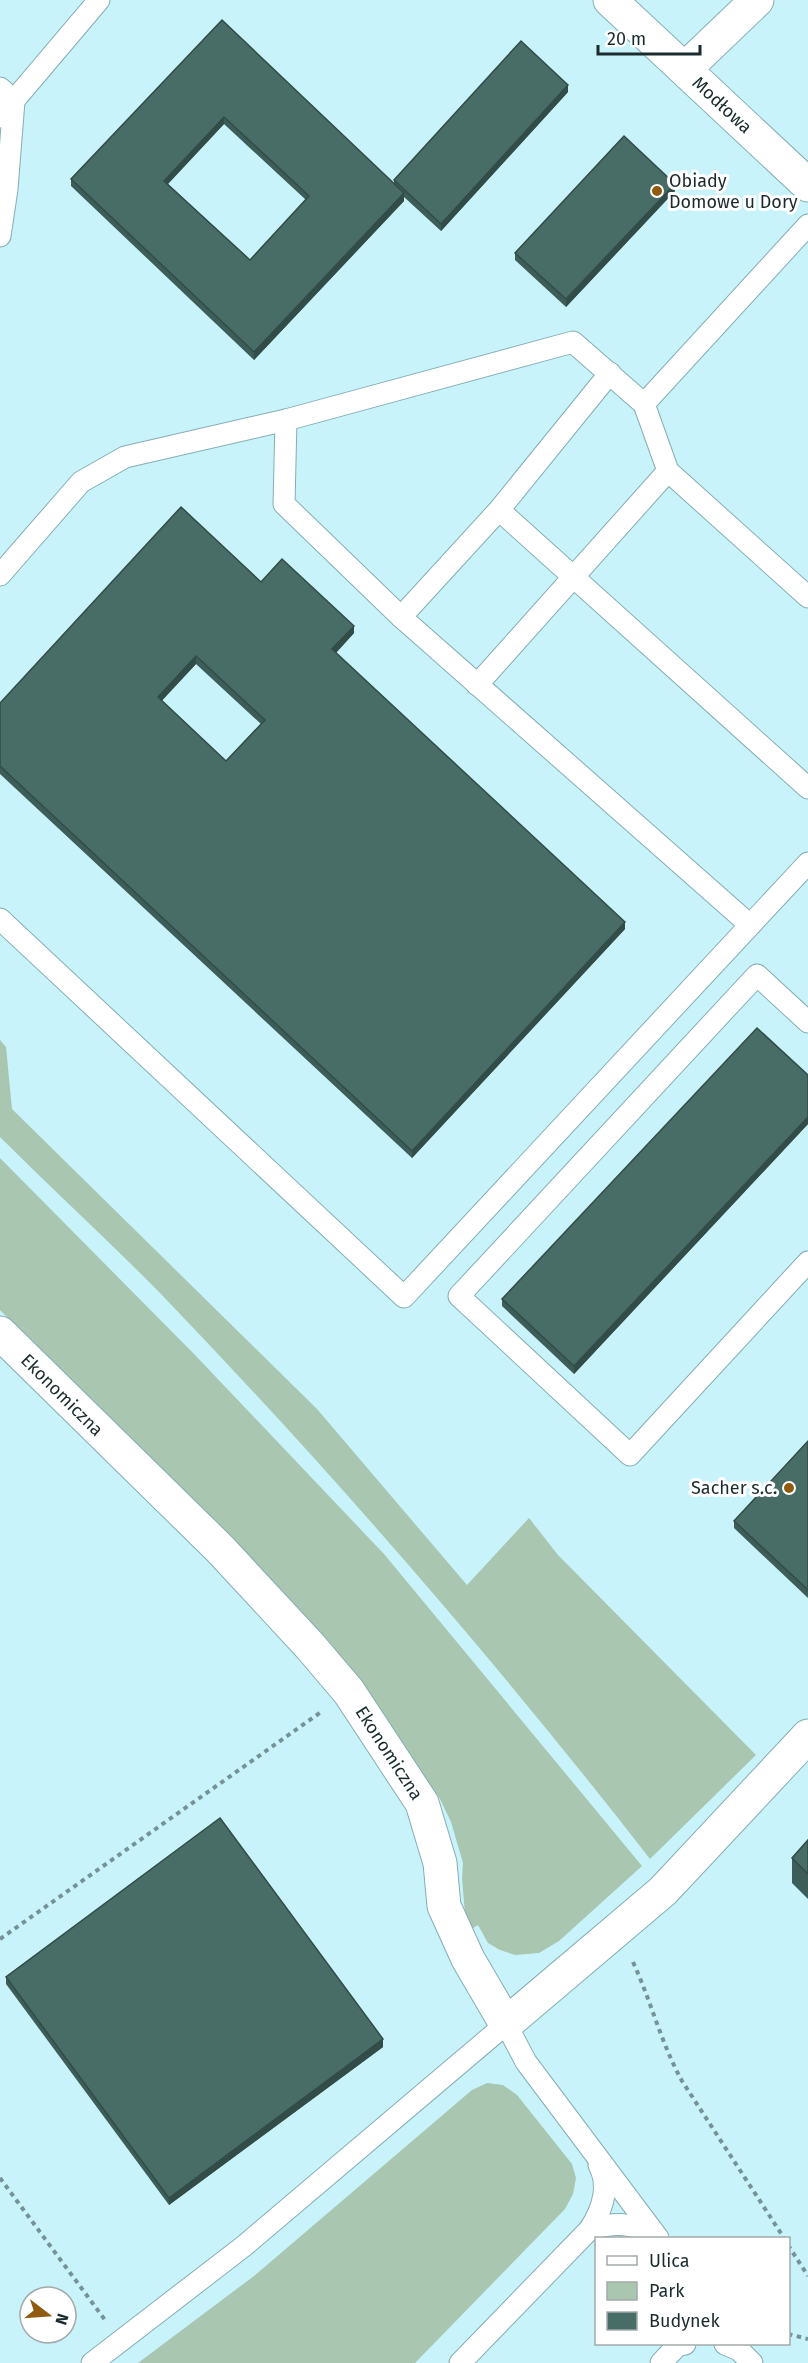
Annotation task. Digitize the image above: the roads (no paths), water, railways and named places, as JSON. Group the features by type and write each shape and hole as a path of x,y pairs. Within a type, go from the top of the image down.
{"street":[{"name":"Modłowa","path":"610,0 808,185"},
{"path":"685,69 757,0"},
{"name":"Ekonomiczna","path":"0,1333 220,1549 310,1646 349,1692 422,1803 440,1863 444,1906 468,1959 506,2024"},
{"path":"506,2024 663,1891 808,1736"}],"lane":[{"path":"0,117 7,94 99,0"},
{"path":"0,236 7,189 7,94"},
{"path":"644,404 808,225"},
{"path":"0,575 81,482 125,457 286,420 573,342 644,404 668,471 808,597"},
{"path":"401,618 499,510 610,373"},
{"path":"286,420 284,504 401,618 750,924"},
{"path":"477,685 668,471"},
{"path":"499,510 808,788"},
{"path":"0,919 404,1297 808,863"},
{"path":"808,1022 757,975 459,1296 630,1455 808,1262"},
{"path":"92,2363 244,2246 506,2024 526,2062 656,2237"},
{"path":"460,2363 590,2229 601,2212 605,2191 602,2171 593,2152"},
{"path":"590,2229 612,2223 633,2226 655,2237"},
{"path":"661,2363 680,2345"},
{"path":"729,2345 739,2350 752,2363"},
{"path":"739,2345 752,2363"}],"place":[{"name":"Obiady Domowe u Dory","path":"657,191"},
{"name":"Sacher s.c.","path":"789,1488"}]}
